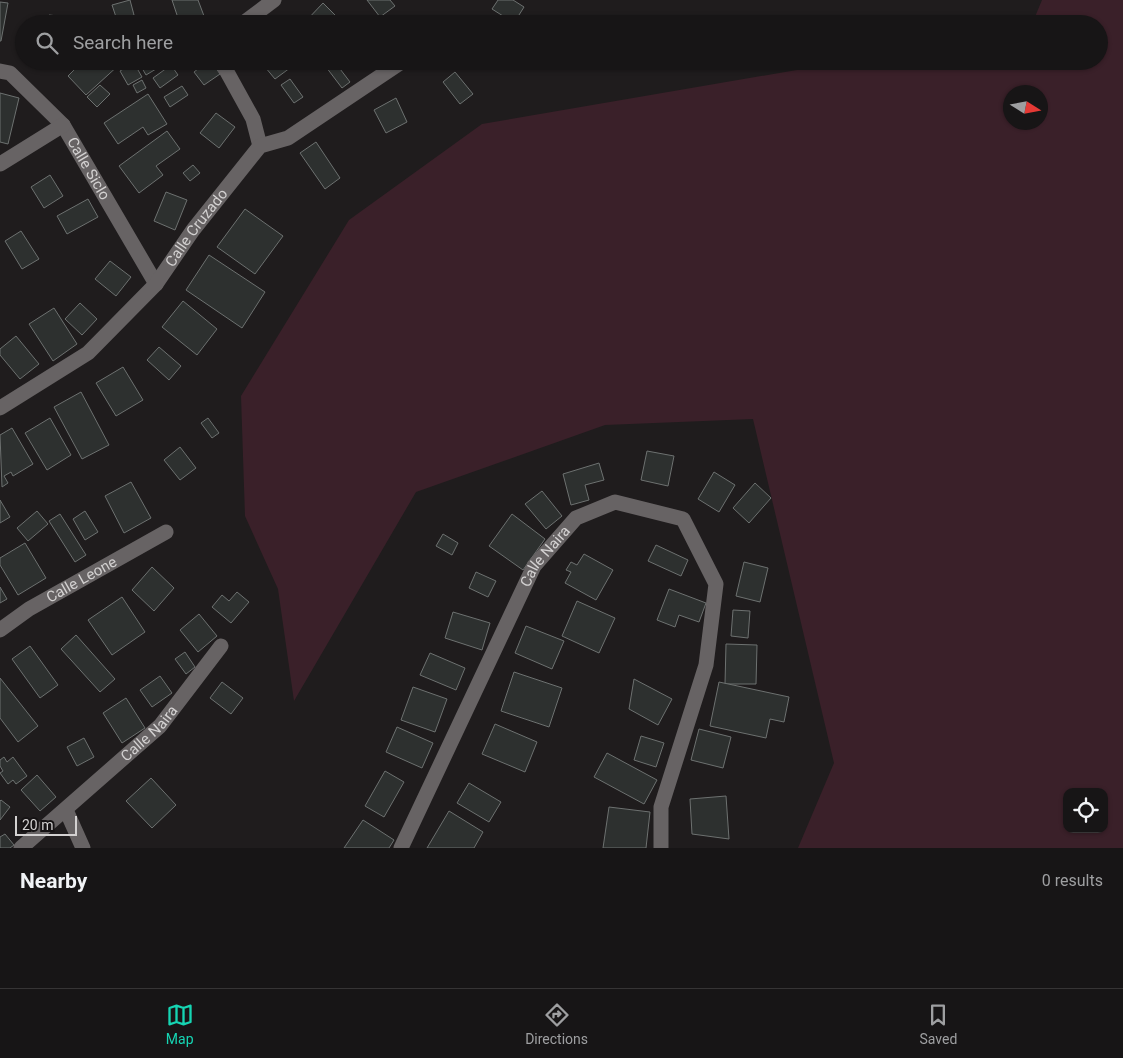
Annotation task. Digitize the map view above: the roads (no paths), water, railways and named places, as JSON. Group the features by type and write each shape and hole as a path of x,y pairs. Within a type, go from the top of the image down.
{"street":[{"path":"254,15 274,0"},
{"path":"225,70 253,119 260,146 288,138 390,70"},
{"name":"Calle Siclo","path":"0,71 10,74 63,125 156,284"},
{"path":"0,164 63,125"},
{"name":"Calle Cruzado","path":"0,408 88,353 156,284 193,230 260,146"},
{"name":"Calle Naira","path":"401,848 534,566 576,518 615,502 683,519 716,584 706,664 661,807 661,848"},
{"name":"Calle Leone","path":"0,630 29,609 166,532"},
{"name":"Calle Naira","path":"21,848 160,726 221,646"},
{"path":"66,810 83,848"}]}
